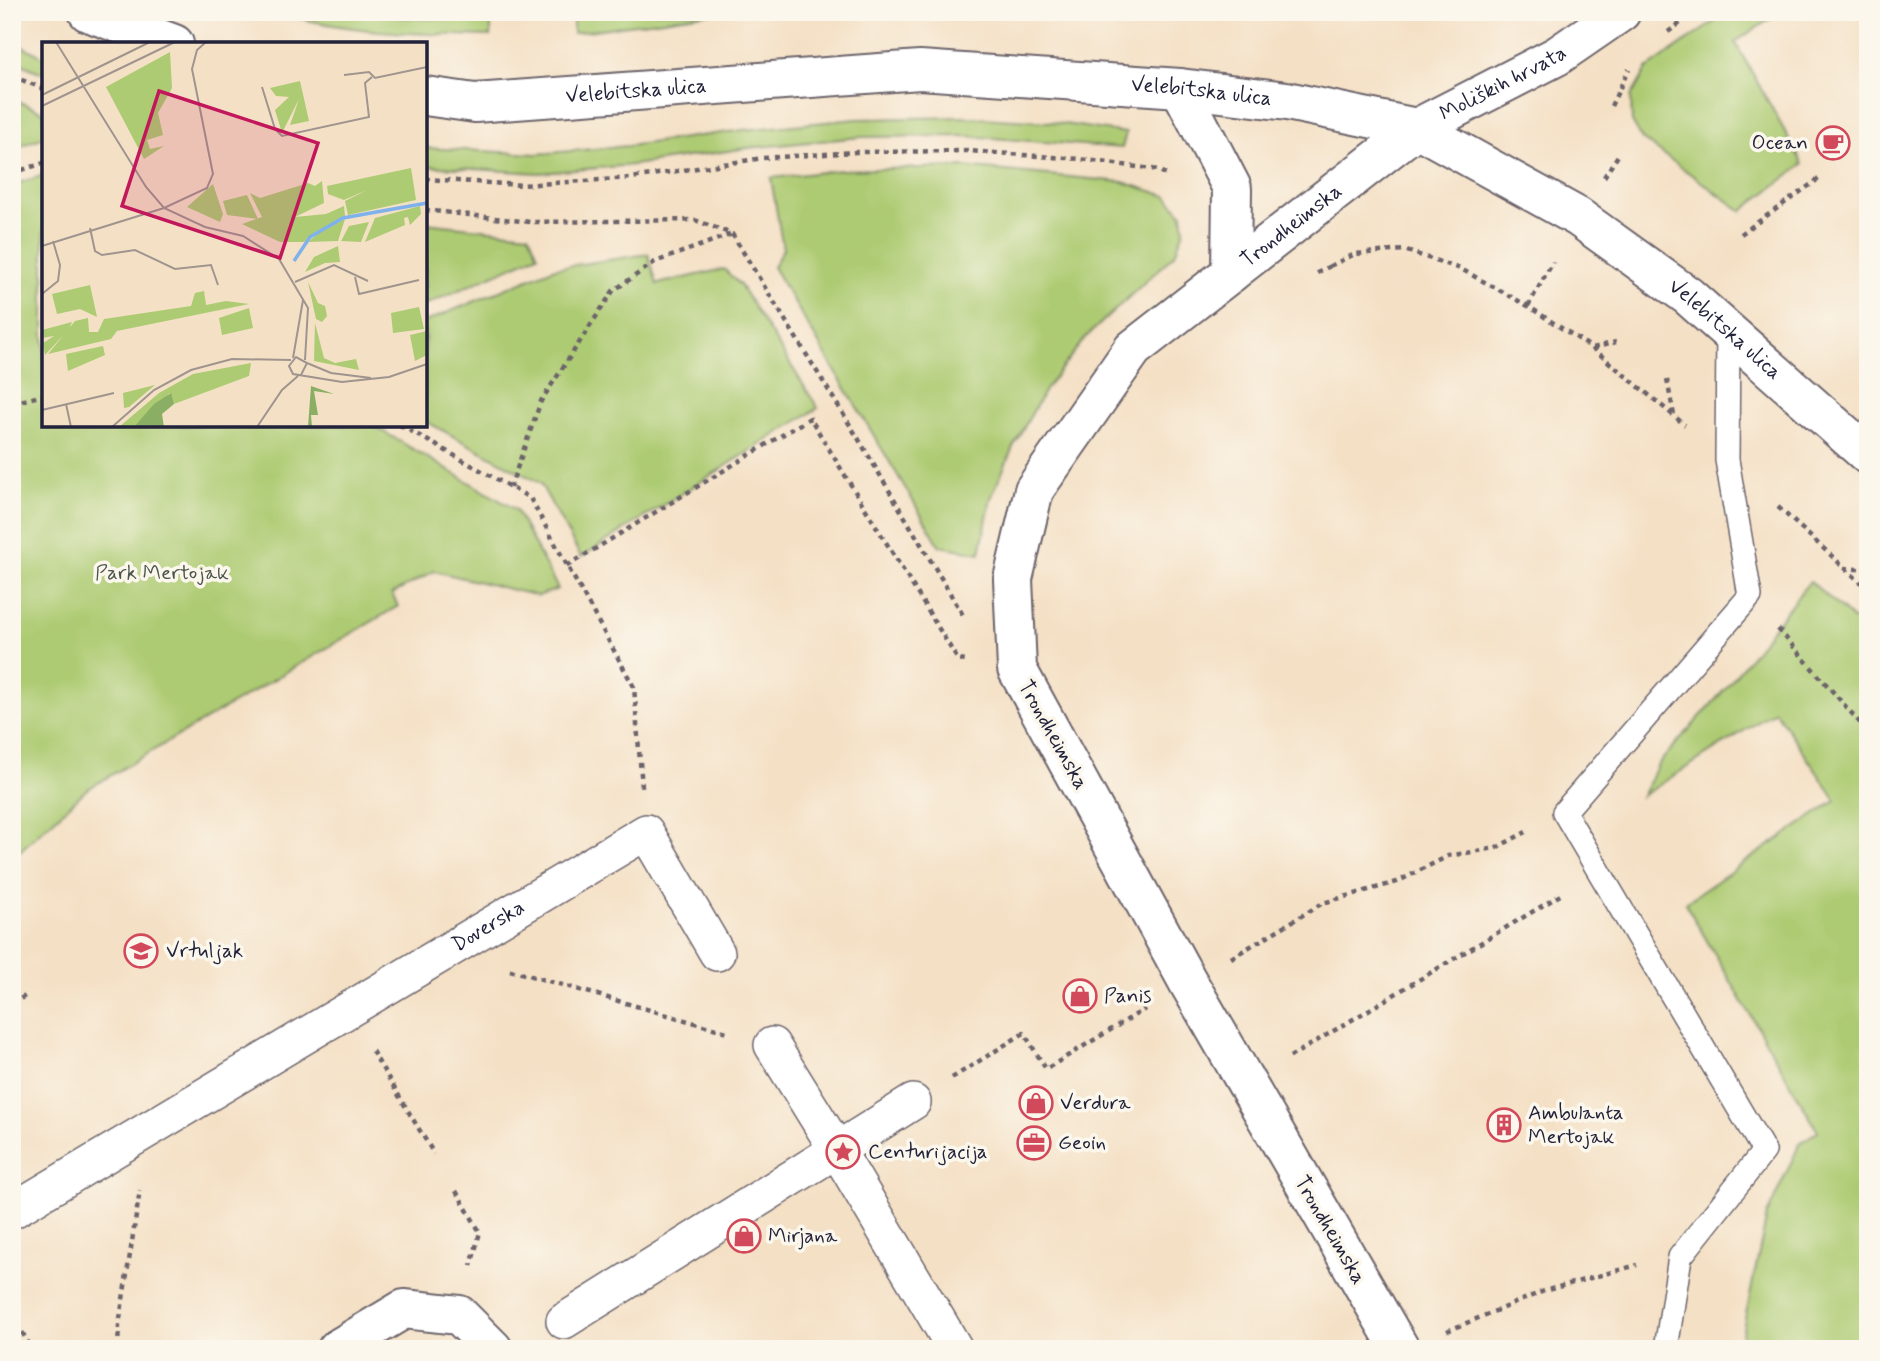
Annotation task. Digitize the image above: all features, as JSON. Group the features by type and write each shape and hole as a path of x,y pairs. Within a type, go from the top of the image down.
{"street":[{"path":"88,12 169,42"},
{"name":"Moliških hrvata","path":"1417,128 1557,56 1621,12"},
{"name":"Velebitska ulica","path":"427,96 475,103 920,70 1180,89 1287,100 1417,128 1578,218 1688,296 1868,455"},
{"path":"1180,89 1232,188 1231,272"},
{"name":"Trondheimska","path":"1400,1349 1188,982 1017,669 1013,579 1034,490 1133,349 1417,128"},
{"path":"646,832 717,953"},
{"name":"Doverska","path":"12,1211 646,832"},
{"path":"772,1045 838,1150 955,1349"},
{"path":"564,1321 913,1102"},
{"path":"337,1349 404,1309 459,1315 492,1349"}],"lane":[{"path":"1666,1349 1680,1257 1764,1151 1564,812 1750,596 1727,460 1728,331"}],"path":[{"path":"12,76 42,88"},
{"path":"427,179 522,185 631,178 763,158 856,152 968,150 1080,159 1159,170 1169,176"},
{"path":"12,173 42,164"},
{"path":"1741,234 1820,178"},
{"path":"427,210 530,222 695,220 732,234 858,438 991,662 1017,669"},
{"path":"1299,220 1332,265"},
{"path":"510,488 541,401 613,291 655,262 732,234"},
{"path":"1308,278 1355,254 1404,250 1461,269 1528,306 1592,348 1674,415 1868,589"},
{"path":"1592,348 1616,342"},
{"path":"1667,380 1674,415"},
{"path":"12,402 42,395"},
{"path":"567,566 810,418 958,660"},
{"path":"403,427 530,498 634,687 646,832"},
{"path":"1844,568 1868,570"},
{"path":"1750,596 1868,732"},
{"path":"913,1102 1024,1033 1046,1069 1323,903 1397,882 1448,856 1496,848 1564,812"},
{"path":"1247,1084 1343,1023 1484,942 1598,871"},
{"path":"445,951 772,1045"},
{"path":"12,1004 25,996"},
{"path":"349,1011 434,1154"},
{"path":"118,1349 119,1325 149,1130"},
{"path":"456,1191 480,1232 459,1315"},
{"path":"1443,1333 1544,1291 1619,1269 1680,1257"},
{"path":"12,1315 32,1349"}],"green space":[{"path":"276,12 368,12 400,17 491,21 491,36 355,28"},
{"path":"596,12 718,12 573,33 573,15"},
{"path":"1728,12 1778,14 1735,42 1803,164 1742,211 1642,139 1632,122 1631,97 1647,69"},
{"path":"12,41 42,56 42,73 12,60"},
{"path":"12,99 42,111 42,138 12,149"},
{"path":"963,117 1051,122 1126,133 1122,148 966,136 861,137 748,148 633,165 539,173 427,166 427,148 537,154 856,119"},
{"path":"963,167 1123,182 1167,196 1182,214 1184,230 1175,254 1085,338 1045,390 1013,447 991,498 980,553 940,546 773,267 783,249 771,178 841,170"},
{"name":"Park Mertojak","path":"42,176 42,427 375,427 516,510 558,589 538,596 434,571 392,594 398,606 86,790 12,858 12,185"},
{"path":"427,223 529,234 538,255 427,304"},
{"path":"648,254 657,284 724,269 740,285 818,408 581,557 540,483 427,422 427,321 555,268"},
{"path":"1810,581 1868,633 1868,1349 1743,1349 1742,1333 1767,1215 1800,1143 1818,1131 1685,903 1836,800 1775,711 1642,796 1659,763 1725,689"}],"place":[{"name":"Ocean","path":"1833,143"},
{"name":"Vrtuljak","path":"141,951"},
{"name":"Panis","path":"1080,996"},
{"name":"Verdura","path":"1036,1103"},
{"name":"Ambulanta Mertojak","path":"1504,1125"},
{"name":"Geoin","path":"1034,1143"},
{"name":"Centurijacija","path":"843,1152"},
{"name":"Mirjana","path":"744,1236"}]}
